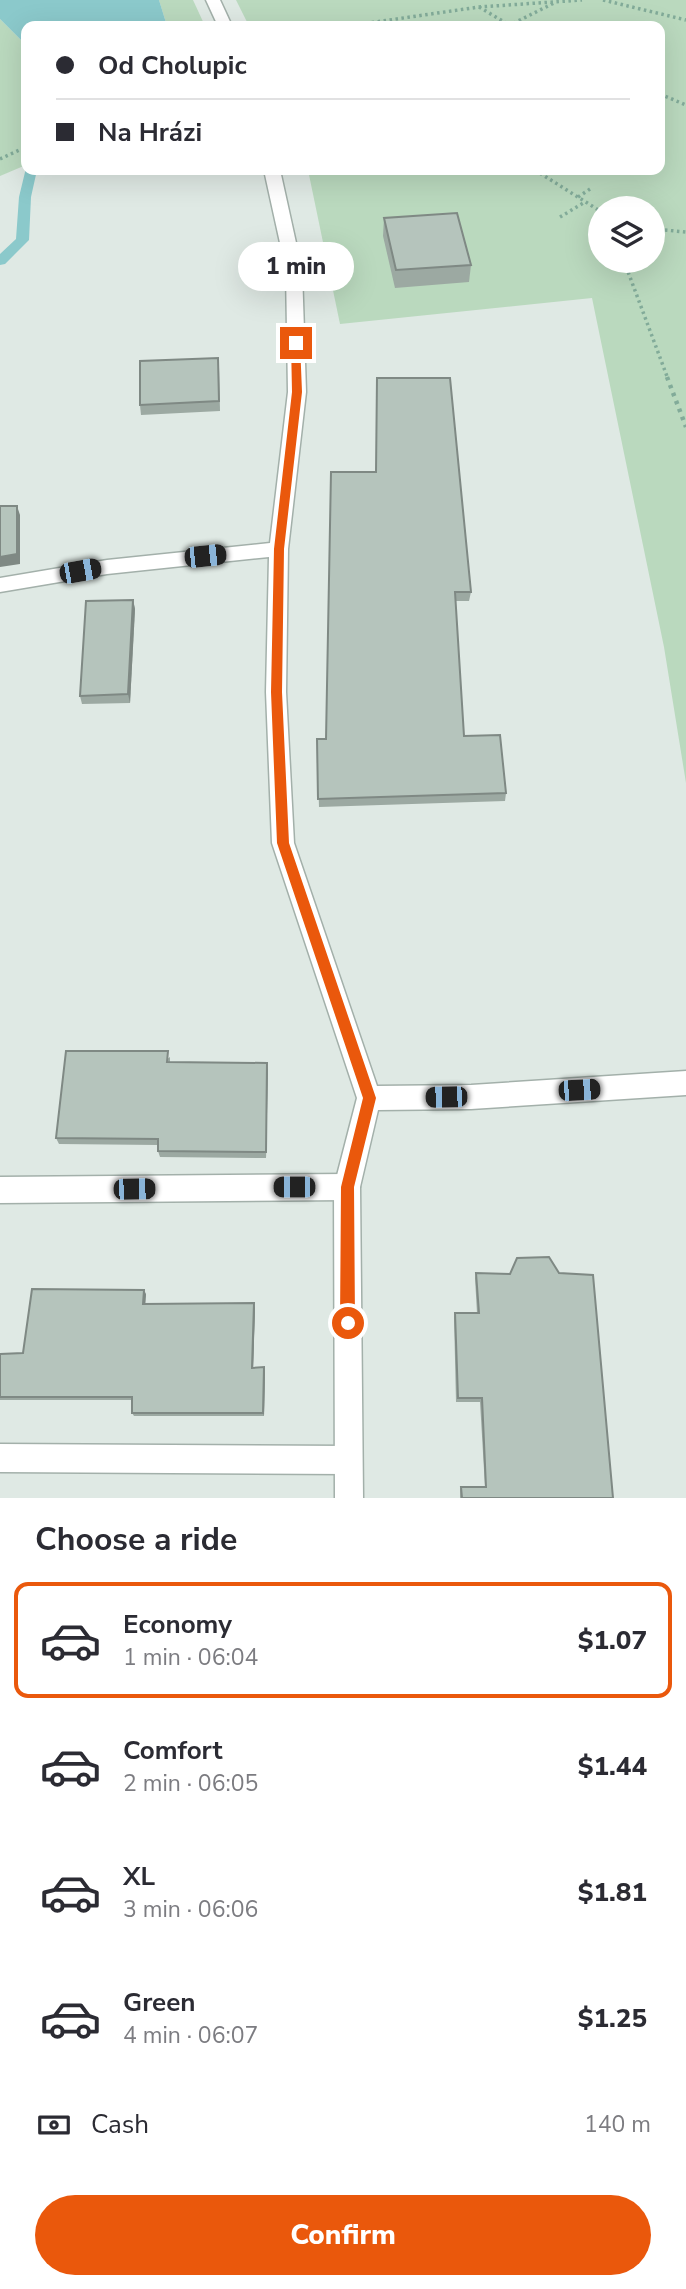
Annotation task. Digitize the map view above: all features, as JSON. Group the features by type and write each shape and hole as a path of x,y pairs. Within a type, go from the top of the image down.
{"street":[{"path":"213,0 223,21"},
{"path":"273,175 294,270 297,392 279,549 276,692 283,843 369,1098 348,1187 349,1498"},
{"path":"0,585 107,567 279,549"},
{"path":"369,1098 471,1097 686,1083"},
{"path":"0,1190 348,1187"},
{"path":"0,1458 348,1460"}],"path":[{"path":"382,21 479,7 582,0"},
{"path":"603,0 686,20"},
{"path":"520,21 558,2"},
{"path":"479,7 502,21"},
{"path":"665,96 686,105"},
{"path":"0,159 21,149"},
{"path":"543,175 588,204"},
{"path":"578,197 590,190"},
{"path":"560,217 585,202"},
{"path":"665,230 686,232"},
{"path":"628,273 686,427"}],"green space":[{"path":"159,0 193,0 203,21 165,21"},
{"path":"236,0 686,0 686,783 664,647 592,298 340,324 309,175 665,175 665,21 246,21"},
{"path":"0,19 21,40 21,167 0,176"}],"water":[{"path":"0,0 159,0 165,21 21,21 21,40 0,19"}],"building":[{"path":"457,213 471,265 396,270 384,218"},
{"path":"218,358 219,401 140,405 140,361"},
{"path":"377,378 450,378 471,592 455,592 464,736 500,735 506,793 318,799 317,739 326,739 331,472 376,472"},
{"path":"0,506 17,506 17,554 0,557"},
{"path":"133,600 128,694 80,696 86,601"},
{"path":"66,1051 168,1051 167,1062 267,1063 266,1152 158,1151 158,1139 56,1138"},
{"path":"549,1257 559,1273 593,1275 613,1498 462,1498 461,1487 486,1487 482,1398 458,1398 455,1313 479,1313 476,1273 510,1274 517,1258"},
{"path":"32,1289 144,1290 143,1304 254,1303 252,1368 264,1367 263,1413 132,1413 132,1397 0,1397 0,1354 23,1353"}],"waterway":[{"path":"0,261 22,240 25,197 30,175"}],"route":[{"path":"296,343 297,392 279,549 276,692 283,843 369,1098 348,1187 348,1323"}]}
